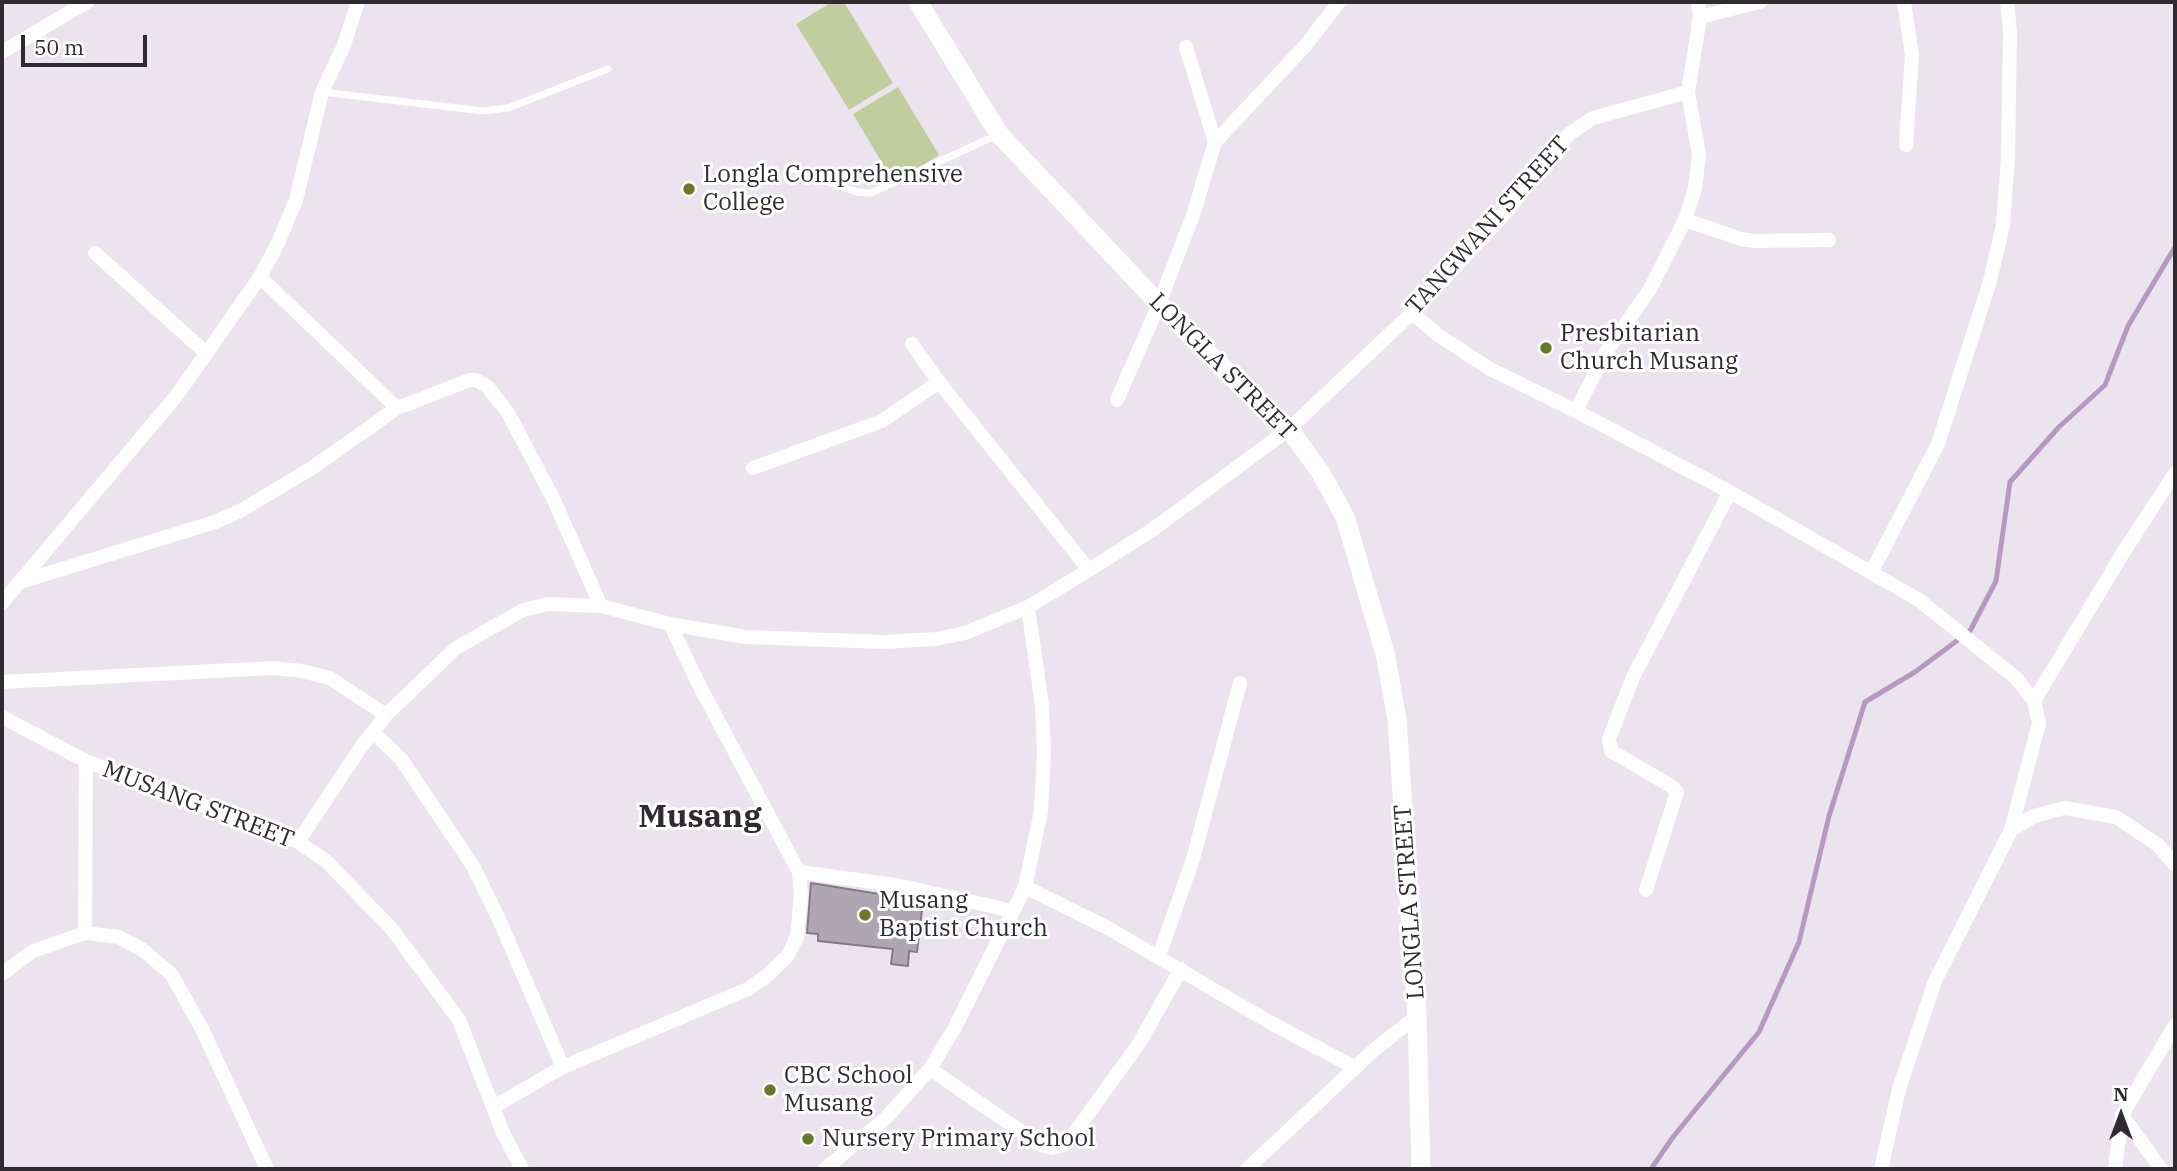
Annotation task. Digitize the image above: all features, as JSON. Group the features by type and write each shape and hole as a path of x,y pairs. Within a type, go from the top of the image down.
{"main road":[{"name":"LONGLA STREET","path":"918,2 999,134 1159,304 1245,390 1289,429 1321,473 1345,517 1385,653 1397,719 1417,1016 1421,1169"}],"street":[{"path":"2,52 87,2"},
{"path":"2,603 177,395 260,276 278,243 296,200 322,92 344,45 358,2"},
{"path":"1117,400 1159,304 1193,215 1215,142 1306,47 1339,2"},
{"path":"1576,411 1604,355 1650,289 1685,220 1696,188 1699,155 1688,92 1700,17 1698,2"},
{"path":"1700,17 1760,2"},
{"path":"1904,2 1912,55 1906,145"},
{"path":"1871,573 1938,444 1990,281 2003,225 2008,158 2010,31 2007,2"},
{"path":"1186,47 1215,142"},
{"name":"TANGWANI STREET","path":"298,842 386,715 456,648 523,610 548,604 601,606 670,624 746,637 885,642 936,639 965,633 1028,607 1152,530 1289,429 1412,313 1499,220 1569,134 1593,118 1688,92"},
{"path":"1685,220 1755,241 1829,240"},
{"path":"95,253 206,353"},
{"path":"260,276 397,408"},
{"path":"1412,313 1438,335 1490,369 1730,492 1919,600 2016,678 2034,701 2039,723 2011,830 1935,981 1899,1089 1881,1169"},
{"path":"912,344 939,382 1089,570"},
{"path":"20,582 228,516 312,468 397,408 476,380 488,387 508,413 553,498 601,606"},
{"path":"753,468 882,421 939,382"},
{"path":"2034,701 2123,552 2175,473"},
{"path":"1646,890 1677,792 1611,751 1609,739 1633,677 1730,492"},
{"path":"825,1169 886,1118 930,1069 954,1029 1025,887 1041,811 1044,752 1042,705 1028,607"},
{"path":"493,1107 563,1067 748,989 769,974 788,955 797,937 801,894 799,872 699,685 670,624"},
{"path":"2,682 273,668 330,678 386,715"},
{"path":"1159,956 1193,859 1240,683"},
{"name":"MUSANG STREET","path":"2,717 86,761 298,842 326,862 391,928 459,1020 503,1133 522,1169"},
{"path":"373,732 401,759 473,866 563,1067"},
{"path":"85,933 86,761"},
{"path":"2011,830 2034,816 2064,808 2116,817 2158,845 2175,865"},
{"path":"799,872 896,885 1013,911"},
{"path":"1025,887 1060,902 1159,956 1271,1023 1354,1068"},
{"path":"2,974 33,951 85,933 119,937 143,950 172,975 209,1042 267,1169"},
{"path":"930,1069 1041,1145 1060,1146 1067,1143 1138,1045 1181,969"},
{"path":"1247,1169 1354,1068 1417,1016"},
{"path":"2115,1169 2122,1115 2175,1025"},
{"path":"2122,1115 2161,1169"}],"lane":[{"path":"322,92 483,111 508,107 608,69"},
{"path":"788,167 856,192 871,193 999,134"}],"green space":[{"path":"832,2 844,2 893,83 849,110 796,24"},
{"path":"898,87 939,155 894,183 853,114"}],"building":[{"name":"Musang Baptist Church","path":"811,883 923,901 917,952 909,951 908,966 891,964 893,949 818,941 818,934 807,933"}],"waterway":[{"path":"1651,1169 1673,1137 1759,1032 1799,942 1829,816 1865,702 1915,672 1970,631 1996,581 2010,482 2059,427 2105,385 2128,326 2175,247"}],"place":[{"name":"Longla Comprehensive College","path":"689,189"},
{"name":"Presbitarian Church Musang","path":"1546,348"},
{"name":"Musang Baptist Church","path":"865,915"},
{"name":"CBC School Musang","path":"770,1090"},
{"name":"Nursery Primary School","path":"808,1139"}],"district":[{"name":"Musang","path":"700,818"}]}
